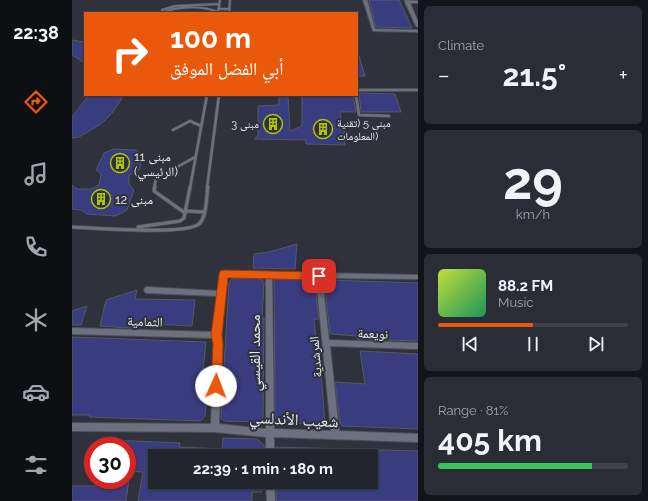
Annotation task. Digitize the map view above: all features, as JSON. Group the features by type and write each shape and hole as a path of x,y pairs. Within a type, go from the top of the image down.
{"street":[{"path":"365,0 374,30 418,31"},
{"path":"418,2 407,1 418,26"},
{"path":"215,428 218,344 216,335 224,274 418,277"},
{"name":"محمد القيسي","path":"269,274 270,449"},
{"name":"المرشدية","path":"319,276 335,435"},
{"path":"147,290 222,294"},
{"name":"الثمامية","path":"72,331 216,335"},
{"name":"نويعمة","path":"326,343 418,346"},
{"name":"شعيب الأندلسي","path":"72,427 215,428 270,433 418,438"},
{"path":"270,489 271,501"}],"lane":[{"path":"220,0 218,9 229,9 230,0"},
{"path":"162,10 171,7 206,7 219,4"},
{"path":"166,11 174,9 208,9 216,12"},
{"path":"358,90 418,90"},
{"path":"128,229 180,221 184,218 207,96"},
{"path":"72,227 183,229 196,227 201,222 204,212 219,96"},
{"path":"356,96 359,115 389,116"},
{"path":"173,130 190,121 201,126"},
{"path":"195,157 156,179 154,191 185,212 204,212"}],"building":[{"path":"369,0 399,0 412,28 376,27"},
{"path":"72,40 84,42 84,62 72,55"},
{"path":"358,56 359,56 365,76 358,76"},
{"path":"359,93 395,94 401,112 361,112"},
{"path":"88,96 123,96 112,113 101,124 79,137 72,138 72,117"},
{"path":"279,96 288,96 290,131 302,126 302,96 353,96 356,112 340,112 342,126 344,126 345,133 343,133 345,145 306,144 306,140 255,139 258,135 258,106 279,105"},
{"name":"مبنى 12","path":"114,149 136,150 143,156 139,170 129,175 129,184 134,190 127,210 116,216 87,214 81,210 72,209 72,185 77,189 91,189 99,185 101,174 96,170 104,153"},
{"path":"297,244 295,269 253,268 254,254 269,252"},
{"path":"233,278 259,278 264,282 262,318 264,318 263,417 260,422 224,421 221,418 229,282"},
{"path":"274,279 306,279 311,281 315,288 319,319 314,319 317,350 319,350 325,422 320,425 280,422 275,418"},
{"path":"327,280 418,283 418,341 357,339 357,336 330,334 324,282"},
{"path":"137,290 135,299 195,300 192,326 131,323 130,328 100,326 106,300"},
{"path":"87,306 81,325 72,325 72,311"},
{"path":"72,337 206,342 202,380 208,380 205,416 200,421 89,417 90,415 72,415"},
{"path":"360,351 418,354 418,429 342,426 340,423 335,382 365,384"},
{"path":"223,438 257,439 264,445 264,449 222,449"},
{"path":"136,441 180,443 179,447 222,449 148,449 148,489 262,489 262,492 252,492 252,501 138,501 143,472 136,472"},
{"path":"276,447 347,449 276,449"},
{"path":"378,450 418,451 418,501 276,501 276,489 378,489"},
{"path":"72,486 84,486 84,489 128,489 126,501 72,501"}],"place":[{"name":"مبنى 3","path":"273,124"},
{"name":"مبنى 5 (تقنية المعلومات)","path":"323,129"},
{"name":"مبنى 11 (الرئيسي)","path":"120,163"},
{"name":"مبنى 12","path":"101,199"}],"route":[{"path":"216,386 218,344 216,335 224,274 319,276"}]}
